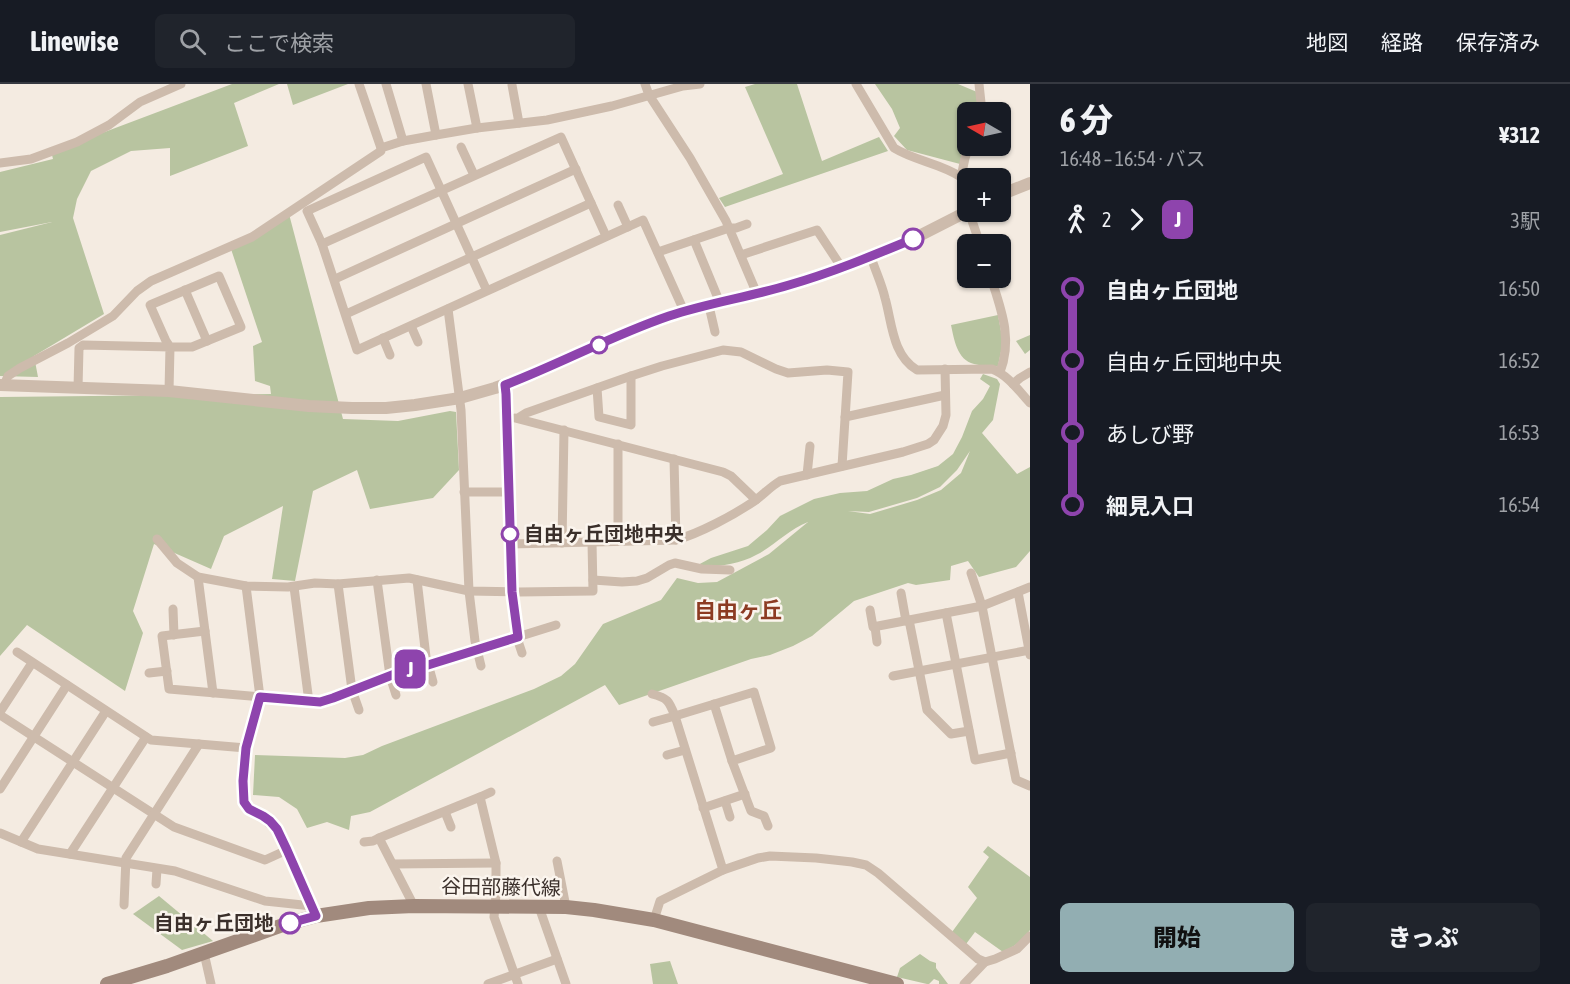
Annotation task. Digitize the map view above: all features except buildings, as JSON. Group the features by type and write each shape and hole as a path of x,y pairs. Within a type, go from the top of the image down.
{"main road":[{"name":"谷田部藤代線","path":"116,983 283,925 314,911 414,906 566,907 594,910 654,920 897,984"}],"street":[{"path":"0,163 31,159 77,142 102,129 140,102 181,84"},
{"path":"359,84 381,148"},
{"path":"386,84 403,141"},
{"path":"426,84 436,135"},
{"path":"468,84 477,128"},
{"path":"514,84 519,123"},
{"path":"645,84 649,95 690,158 729,228 757,294"},
{"path":"2,385 8,376 20,368 113,316 151,280 252,237 381,151 381,148 436,135 578,114 683,85 700,84"},
{"path":"856,84 894,148 957,174"},
{"path":"979,84 981,102"},
{"path":"322,244 561,137 606,236"},
{"path":"461,147 474,175"},
{"path":"487,291 426,157 307,211 322,244 357,350 411,326 448,309 487,291 606,236 643,220 684,311"},
{"path":"334,279 576,169"},
{"path":"1011,191 1030,183"},
{"path":"346,314 591,203"},
{"path":"618,205 628,227"},
{"path":"2,385 169,391 309,406 352,408 396,407 460,398 536,373 630,331 684,311 757,294 842,268 913,239 957,217"},
{"path":"658,252 747,224"},
{"path":"741,255 817,230 842,268"},
{"path":"693,240 714,304 715,332"},
{"path":"871,257 885,296 897,347 910,366 917,370 992,369 1000,372 1030,403"},
{"path":"78,388 79,348 83,345 170,347 192,347 241,327 219,276 150,305 170,347 169,391"},
{"path":"994,288 1005,322 1006,345 1000,372"},
{"path":"184,290 207,341"},
{"path":"448,309 460,398 469,591 476,649 481,666"},
{"path":"411,326 418,342"},
{"path":"383,338 390,355"},
{"path":"518,418 526,413 631,376 705,354 729,350 741,352 788,373 827,369 849,372 842,466"},
{"path":"510,544 676,540 743,508 780,481 928,444 934,440 943,426 946,415 945,369"},
{"path":"1013,384 1030,372"},
{"path":"597,388 598,417 631,425 631,376"},
{"path":"505,385 512,592 522,654"},
{"path":"845,417 945,394"},
{"path":"507,415 727,474 756,500"},
{"path":"562,543 564,430"},
{"path":"618,444 618,541"},
{"path":"807,475 810,446"},
{"path":"674,459 676,540"},
{"path":"464,492 509,492"},
{"path":"157,540 177,562 198,577 246,586 338,584 409,578 469,591 512,592 593,591 592,542"},
{"path":"593,580 637,581 675,563 702,569 730,570"},
{"path":"972,573 982,606 1016,780 1030,786"},
{"path":"198,577 213,693"},
{"path":"417,579 428,665 433,682"},
{"path":"377,580 390,676 396,695"},
{"path":"338,584 352,690 358,710"},
{"path":"246,586 260,697 246,748 244,802 249,809 263,816 277,829 314,911"},
{"path":"294,586 309,702"},
{"path":"875,627 982,606 1030,587"},
{"path":"893,676 1030,652 1018,592"},
{"path":"901,593 927,710 951,734 969,731"},
{"path":"173,609 174,634"},
{"path":"870,610 878,642"},
{"path":"946,613 975,760 1011,753"},
{"path":"205,631 162,636 169,689 320,702 405,670 556,625"},
{"path":"17,652 151,740 246,748"},
{"path":"32,663 0,713 174,826 266,860 287,850"},
{"path":"148,673 166,670"},
{"path":"0,789 67,685"},
{"path":"653,722 754,692 771,748 732,761"},
{"path":"652,694 669,701 723,870"},
{"path":"714,704 732,761 752,811 764,816 768,826"},
{"path":"21,842 106,711"},
{"path":"70,854 146,737"},
{"path":"124,905 126,858 199,744"},
{"path":"667,755 685,750"},
{"path":"364,842 373,841 491,792"},
{"path":"703,808 745,794"},
{"path":"480,797 496,863 494,917 516,979"},
{"path":"725,801 730,817"},
{"path":"444,812 451,827"},
{"path":"0,833 38,849 175,871 265,901 314,911"},
{"path":"379,838 414,906"},
{"path":"654,920 660,901 723,870 758,858 784,856 816,858 866,866 878,873 972,954 985,962"},
{"path":"557,861 566,907"},
{"path":"393,864 496,863"},
{"path":"156,884 157,869"},
{"path":"539,907 566,984"},
{"path":"964,984 985,962 1017,949 1030,936"},
{"path":"204,953 211,984"},
{"path":"488,984 516,979 557,959"}],"green space":[{"path":"232,84 279,84 234,103 248,146 170,176 170,148 131,151 91,171 77,199 73,218 104,314 34,356 38,377 0,376 0,235 52,222 0,232 0,172 53,159 52,155 102,133"},
{"path":"287,84 348,84 293,105"},
{"path":"755,84 797,84 822,161 879,137 888,151 725,207 719,198 783,174 745,87"},
{"path":"875,84 958,84 977,92 978,102 957,102 957,156 963,156 960,164 907,150 894,136 900,128 892,109"},
{"path":"289,214 343,419 398,421 450,411 456,412 459,470 433,498 370,509 357,470 313,491 295,581 272,579 283,506 224,536 211,569 154,544 133,611 143,633 125,691 27,625 0,656 0,397 271,394 270,386 255,381 253,346 262,342 231,249"},
{"path":"998,315 1003,342 998,366 968,362 957,348 951,325"},
{"path":"1030,335 1030,350 1025,354 1016,341"},
{"path":"983,374 997,379 1000,384 993,420 982,433 1017,474 1030,467 1030,551 1016,567 979,577 968,561 951,566 950,580 916,585 908,583 854,601 812,636 793,646 619,705 605,685 370,812 351,816 349,830 327,822 307,828 297,809 279,797 253,795 255,755 345,758 363,755 534,689 561,676 575,664 603,624 661,600 677,578 698,583 717,582 769,554 808,522 763,551 742,561 727,565 696,566 711,558 748,546 780,516 814,499 840,493 867,491 893,479 938,466 953,454 972,411 983,399 990,386 980,379","holes":["970,451 961,473 941,490 917,500 870,514 848,511 869,512 917,498 940,487 957,470"]},
{"path":"988,846 1030,877 1030,930 1015,945 1003,952 975,932 966,944 952,932 977,898 968,887 989,857 983,852"},
{"path":"159,896 213,941 182,950 133,914"},
{"path":"920,954 936,963 936,968 948,984 939,984 939,981 934,979 927,984 897,977 900,968"},
{"path":"670,961 678,984 653,984 650,964"}],"bus line":[{"name":"J","path":"290,923 316,916 310,899 277,829 270,821 249,809 243,798 246,748 260,697 320,702 405,670 518,637 512,592 505,385 630,331 684,311 789,285 913,239"}],"place":[{"name":"自由ヶ丘団地中央","path":"510,534"},
{"name":"自由ヶ丘団地","path":"290,923"}],"district":[{"name":"自由ヶ丘","path":"738,610"}]}
